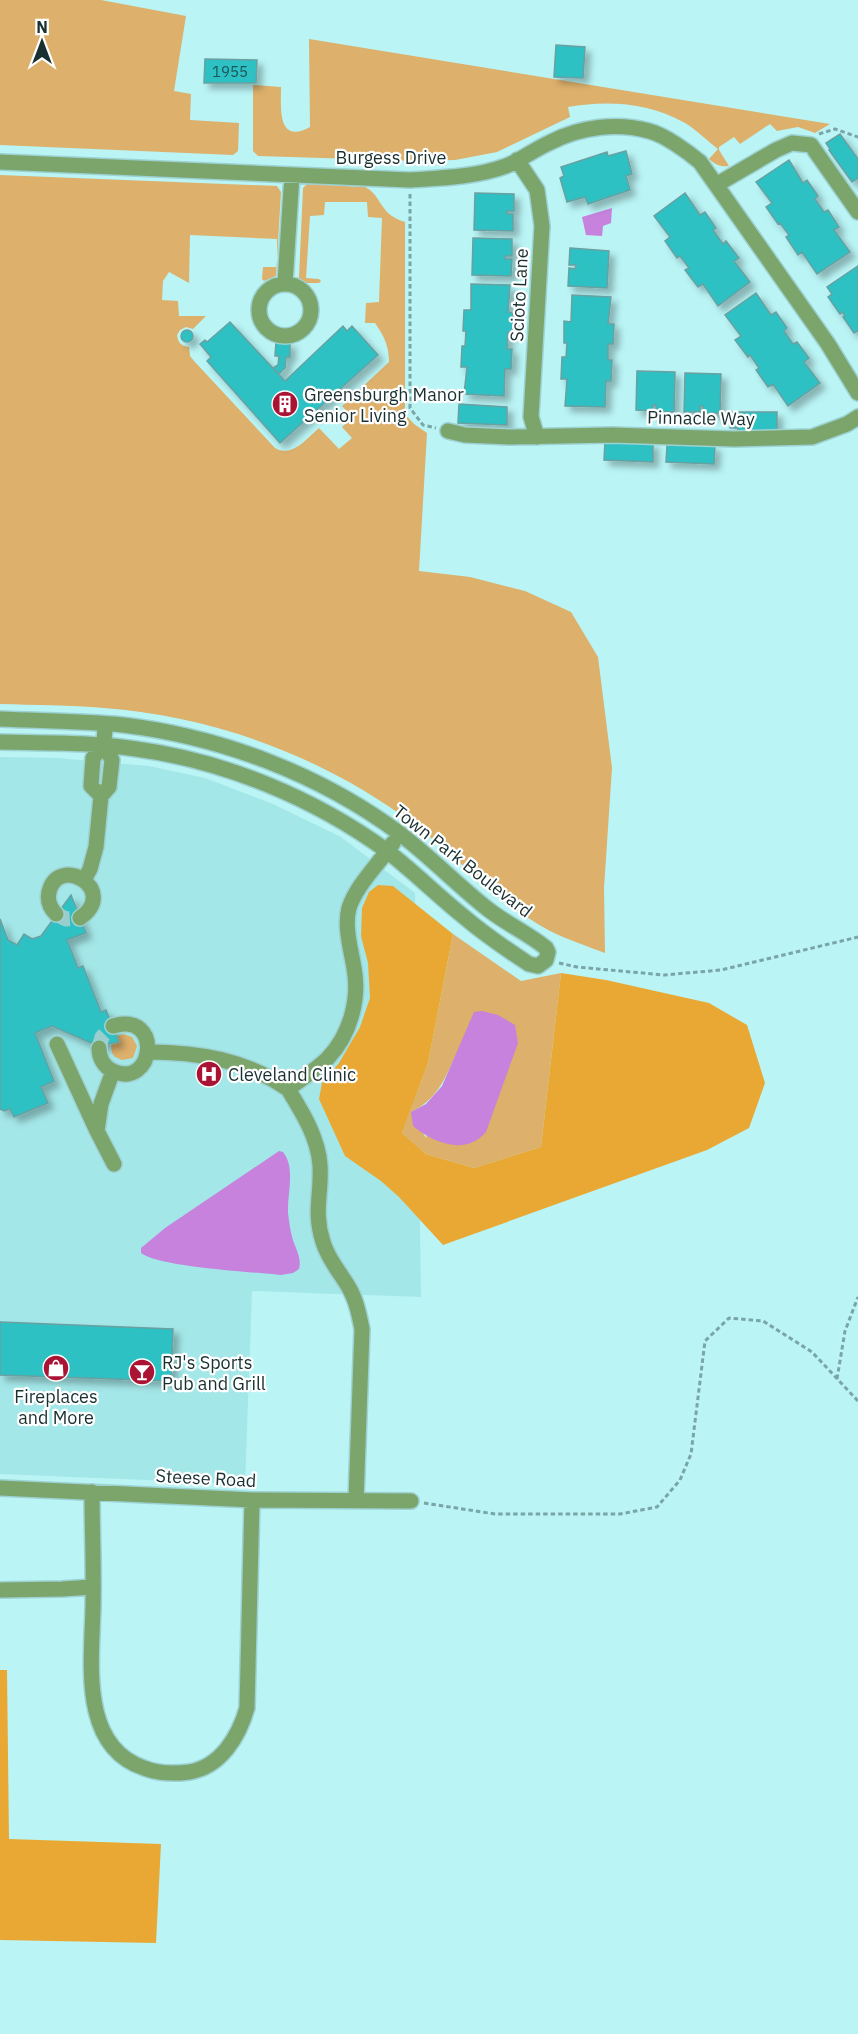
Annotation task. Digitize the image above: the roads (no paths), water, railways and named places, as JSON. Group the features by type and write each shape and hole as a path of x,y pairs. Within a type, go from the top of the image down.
{"street":[{"name":"Burgess Drive","path":"0,162 410,180 464,176 505,166 553,140 593,128 620,126 651,131 690,153 700,162 828,344 858,393"},
{"path":"716,185 792,143 811,144 858,212"},
{"name":"Scioto Lane","path":"516,160 537,190 542,226 531,417 537,437"},
{"path":"285,284 292,175"},
{"name":"Pinnacle Way","path":"447,430 465,435 537,437 612,435 734,439 812,437 847,424 858,417"},
{"name":"Town Park Boulevard","path":"0,719 105,724 174,733 260,758 322,786 363,809 400,834 490,911 546,948 548,952 546,960 543,964 534,966 514,954 462,916 387,852"},
{"path":"84,880 90,869 96,847 101,796 91,786 93,758 104,745 105,724"},
{"path":"0,742 104,745 169,755 246,777 315,807 357,831 387,852"},
{"path":"288,1089 328,1058 344,1035 354,1008 356,988 347,927 349,910 357,892 400,834"},
{"path":"56,914 48,898 53,884 65,876 72,875 84,880 90,886 93,900 91,908 80,918"},
{"path":"99,1048 102,1060 113,1071 129,1073 137,1070 143,1064 148,1052 147,1041 143,1033 137,1027 121,1024 113,1026"},
{"path":"57,1044 114,1164"},
{"path":"148,1052 190,1053 219,1058 244,1066 272,1078 288,1089 303,1113 316,1142 320,1165 317,1214 323,1242 332,1264 349,1287 358,1306 362,1329 356,1501"},
{"path":"98,1131 101,1104 113,1071"},
{"name":"Steese Road","path":"0,1488 252,1500 411,1502"},
{"path":"92,1492 91,1670 96,1714 102,1731 122,1758 160,1773 177,1774 194,1771 208,1765 234,1741 243,1724 247,1708 252,1500"},
{"path":"0,1590 92,1587"}],"tunnel":[{"path":"56,914 66,919 80,918"},
{"path":"99,1048 102,1037 113,1026"}],"place":[{"name":"Greensburgh Manor Senior Living","path":"285,404"},
{"name":"Cleveland Clinic","path":"209,1074"},
{"name":"Fireplaces and More","path":"56,1368"},
{"name":"RJ's Sports Pub and Grill","path":"142,1372"}]}
